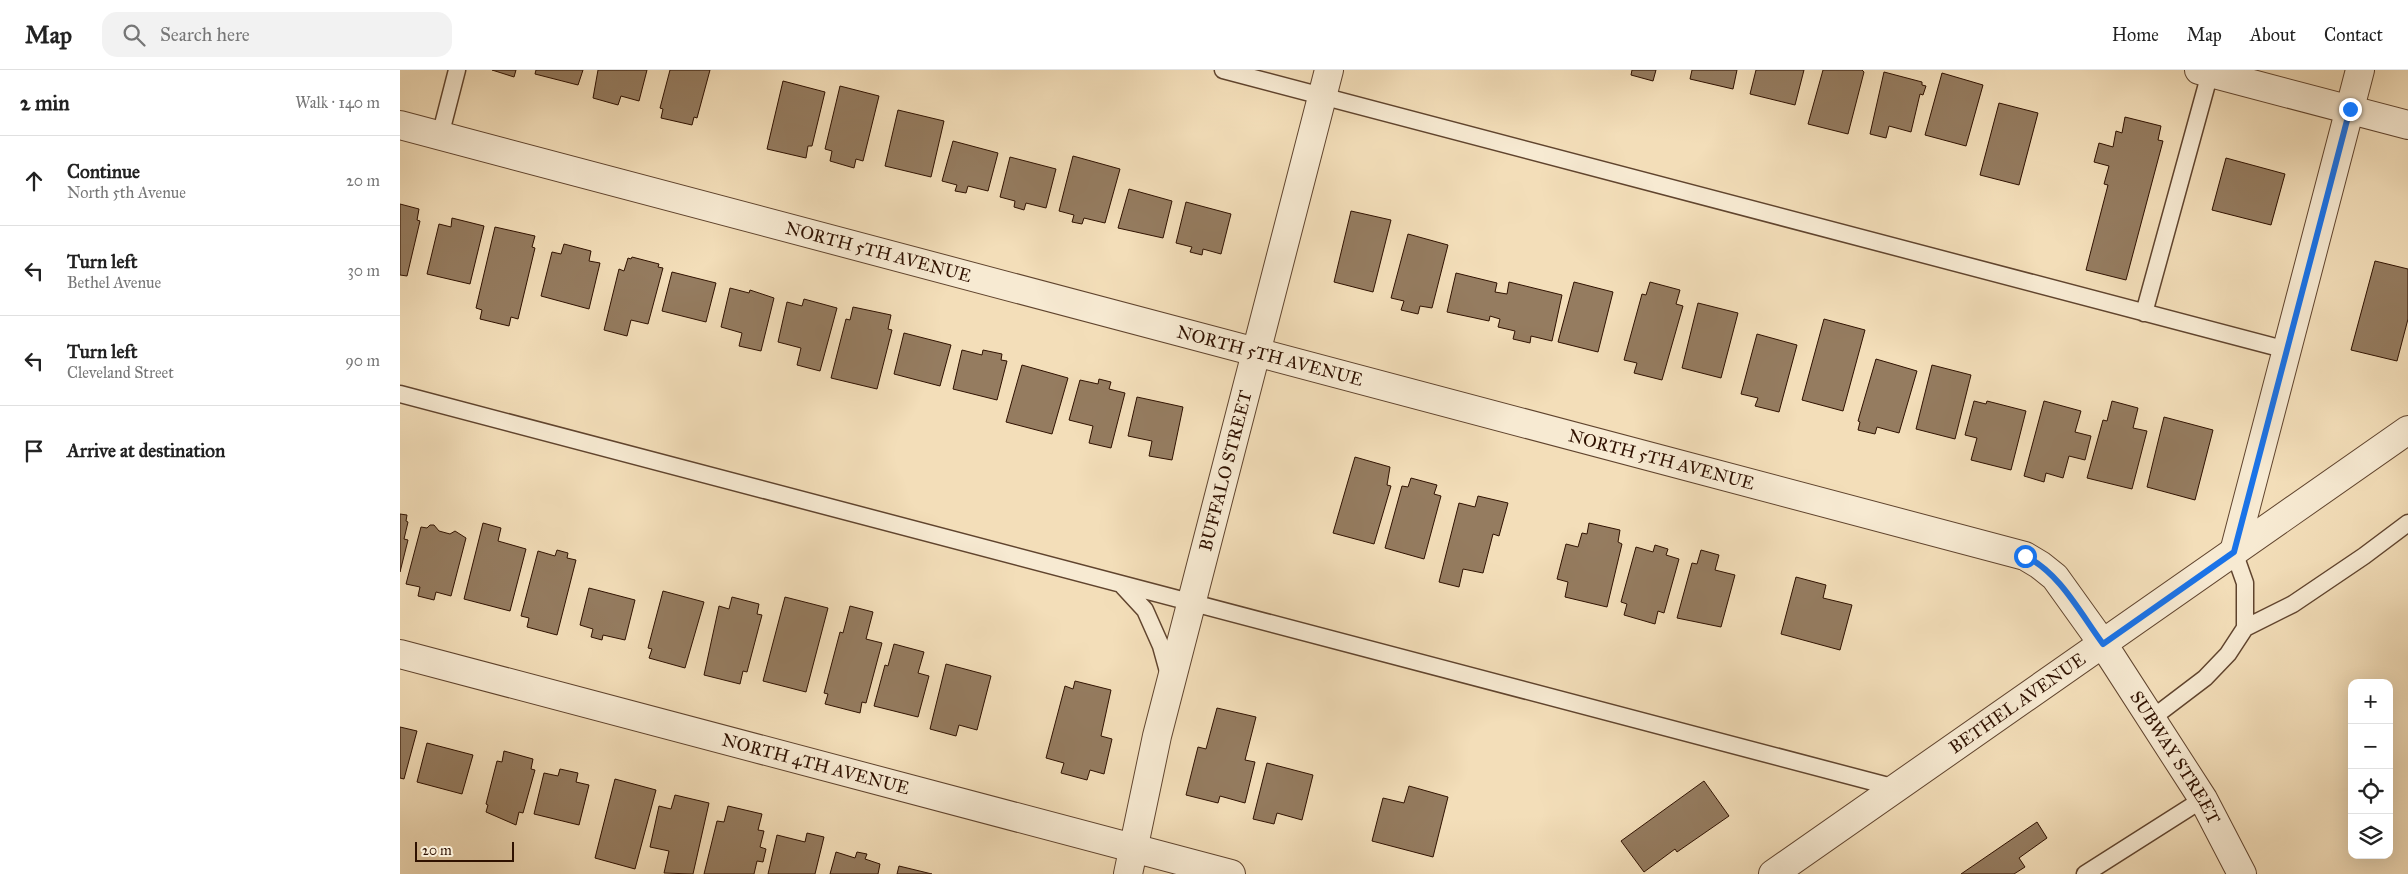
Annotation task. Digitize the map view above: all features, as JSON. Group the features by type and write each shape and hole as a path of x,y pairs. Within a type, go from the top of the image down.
{"street":[{"name":"BUFFALO STREET","path":"1128,874 1157,736 1329,70"},
{"path":"2234,552 2360,70"},
{"path":"2205,71 2408,125"},
{"name":"NORTH 5TH AVENUE","path":"400,126 2025,556 2055,577 2103,644"},
{"name":"BETHEL AVENUE","path":"1773,874 2408,430"},
{"name":"SUBWAY STREET","path":"2103,644 2203,799 2242,874"},
{"name":"NORTH 4TH AVENUE","path":"400,654 1231,874"}],"lane":[{"path":"440,136 456,70"},
{"path":"1223,70 2287,350"},
{"path":"2144,313 2205,71"},
{"path":"400,394 1896,788"},
{"path":"2151,719 2205,678 2228,654 2245,628 2293,604 2364,556 2408,522"},
{"path":"2234,552 2245,583 2245,628"},
{"path":"1121,584 1144,610 1161,646 1171,682"},
{"path":"2085,874 2203,799"}],"building":[{"path":"492,70 516,70 514,77"},
{"path":"536,70 583,70 578,85 535,74"},
{"path":"598,70 647,70 639,101 621,96 618,105 593,98"},
{"path":"670,70 710,70 697,118 694,117 692,125 661,118 663,109 660,108"},
{"path":"1632,70 1656,70 1653,81 1631,75"},
{"path":"1692,70 1737,70 1733,89 1690,79"},
{"path":"1756,70 1804,70 1795,105 1750,94"},
{"path":"1823,70 1862,70 1864,72 1848,134 1808,124"},
{"path":"1884,72 1922,82 1922,85 1926,86 1923,95 1920,94 1911,132 1889,126 1886,138 1870,134"},
{"path":"1942,73 1983,85 1966,146 1925,135"},
{"path":"783,81 825,92 812,146 808,146 806,158 767,149"},
{"path":"840,86 879,96 863,161 856,159 854,168 830,161 832,151 825,149"},
{"path":"1999,103 2038,113 2019,185 1980,175"},
{"path":"898,110 944,121 931,177 885,166"},
{"path":"2125,117 2161,126 2158,140 2163,141 2126,280 2086,270 2108,185 2104,184 2109,166 2094,162 2099,143 2113,147 2116,131 2122,133"},
{"path":"953,141 998,153 988,191 968,186 966,193 955,191 957,185 942,181"},
{"path":"1073,156 1120,169 1105,223 1084,218 1082,224 1072,222 1074,215 1059,211"},
{"path":"1010,157 1056,169 1046,208 1026,203 1024,210 1014,207 1015,201 1000,197"},
{"path":"2226,158 2285,174 2271,225 2212,210"},
{"path":"1129,189 1172,201 1163,238 1118,228"},
{"path":"1186,202 1231,214 1221,254 1203,249 1202,255 1190,252 1192,247 1176,243"},
{"path":"400,204 419,209 417,220 420,221 407,276 400,275"},
{"path":"1351,211 1391,220 1373,292 1334,282"},
{"path":"452,218 484,226 470,284 427,274 439,224 451,227"},
{"path":"495,227 535,236 532,247 535,248 518,319 511,317 509,326 480,319 482,310 476,308"},
{"path":"1408,234 1448,245 1432,308 1420,306 1418,314 1401,310 1404,301 1391,298"},
{"path":"564,244 591,251 589,261 600,263 589,309 541,296 552,252 561,254"},
{"path":"632,257 659,264 658,267 663,268 648,324 631,320 627,336 604,330 619,269 624,271 628,258 631,259"},
{"path":"2375,261 2408,269 2408,319 2397,361 2351,350"},
{"path":"672,272 716,283 706,322 662,311"},
{"path":"1456,273 1497,283 1495,292 1507,294 1509,282 1562,295 1552,341 1531,336 1530,343 1513,339 1515,331 1498,327 1500,319 1490,316 1489,321 1447,312"},
{"path":"1574,282 1613,292 1598,352 1558,342"},
{"path":"1650,282 1680,290 1676,304 1683,306 1662,380 1634,373 1637,363 1624,360 1642,294 1646,295"},
{"path":"730,288 749,293 750,290 774,298 761,351 739,346 742,333 721,327"},
{"path":"804,299 837,308 820,371 797,365 801,348 778,342 787,302 802,306"},
{"path":"1698,303 1738,313 1721,378 1682,368"},
{"path":"853,307 891,315 888,329 892,330 877,389 831,378 846,319 850,320"},
{"path":"1824,319 1865,330 1843,411 1802,400"},
{"path":"904,333 951,345 940,386 894,374"},
{"path":"1757,334 1797,345 1779,412 1755,406 1758,398 1741,394"},
{"path":"962,350 982,355 983,350 1002,354 1001,360 1007,361 997,400 953,389"},
{"path":"1876,359 1917,371 1899,433 1877,427 1875,434 1858,430 1860,422 1858,421"},
{"path":"1022,365 1068,378 1052,434 1006,422"},
{"path":"1932,365 1971,375 1955,439 1916,429"},
{"path":"1099,379 1111,382 1109,389 1125,393 1111,448 1089,443 1093,426 1069,420 1080,380 1098,384"},
{"path":"1137,397 1183,407 1172,460 1149,456 1152,441 1128,436"},
{"path":"1974,401 1986,404 1987,401 2026,411 2011,470 1971,460 1977,438 1965,435"},
{"path":"2044,401 2081,411 2075,432 2091,436 2085,460 2069,456 2063,478 2046,473 2044,482 2024,476"},
{"path":"2112,401 2138,408 2133,428 2147,431 2132,489 2087,478 2103,420 2107,421"},
{"path":"2164,417 2213,430 2195,500 2147,487"},
{"path":"1355,457 1390,467 1387,485 1391,486 1374,544 1333,533"},
{"path":"1411,478 1437,485 1434,494 1441,496 1424,559 1385,548 1402,486 1408,487"},
{"path":"1478,496 1508,503 1499,536 1493,534 1483,573 1463,569 1459,587 1439,582 1459,503 1475,507"},
{"path":"400,514 407,515 406,521 408,522 404,539 408,540 400,572"},
{"path":"483,523 501,528 498,541 526,549 510,611 464,599"},
{"path":"1589,523 1620,530 1618,542 1622,544 1607,607 1565,597 1568,582 1557,579 1566,544 1578,547 1582,533 1587,534"},
{"path":"430,525 434,525 439,531 450,534 455,531 466,538 451,596 436,592 434,600 418,596 420,587 406,584 421,527 427,528"},
{"path":"1655,545 1668,549 1666,555 1679,559 1664,613 1658,611 1655,624 1624,615 1627,604 1621,602 1636,547 1653,552"},
{"path":"557,550 568,553 567,558 576,560 557,635 527,627 529,618 521,616 538,551 555,556"},
{"path":"1701,550 1719,555 1715,570 1735,575 1721,627 1677,618 1692,563 1697,564"},
{"path":"1796,577 1826,585 1823,598 1852,605 1840,650 1781,634"},
{"path":"589,588 635,600 625,640 603,635 602,640 591,637 593,629 580,625"},
{"path":"663,591 704,602 685,668 649,658 652,649 648,648"},
{"path":"732,597 759,604 757,614 762,615 747,672 743,671 740,684 704,675 719,606 729,609"},
{"path":"785,597 828,608 806,692 763,681"},
{"path":"850,606 873,612 866,639 882,643 866,703 862,702 860,713 825,704 828,694 824,693 840,632 843,633"},
{"path":"894,644 924,652 918,673 929,676 918,717 874,706 885,665 888,666"},
{"path":"946,664 991,676 977,730 959,725 956,736 930,729"},
{"path":"1075,681 1111,690 1101,736 1112,739 1104,774 1090,770 1087,780 1061,773 1064,763 1046,758 1065,686 1073,689"},
{"path":"1217,708 1256,717 1245,760 1255,762 1245,803 1220,796 1218,803 1186,795 1198,747 1206,749"},
{"path":"400,727 417,731 404,779 400,778"},
{"path":"427,743 473,755 462,794 417,782"},
{"path":"504,751 533,759 531,769 535,770 523,813 519,812 516,825 486,812 488,805 486,804 497,761 502,762"},
{"path":"1267,763 1313,775 1302,820 1277,813 1274,824 1253,819"},
{"path":"560,769 578,773 576,782 589,785 579,825 534,814 544,773 558,776"},
{"path":"615,779 656,790 635,869 595,858"},
{"path":"1704,781 1729,816 1677,852 1675,849 1644,872 1621,841"},
{"path":"1409,786 1448,797 1433,857 1372,841 1383,798 1404,803"},
{"path":"675,795 709,803 693,874 664,873 669,851 650,847 659,806 671,809"},
{"path":"728,806 762,814 758,830 764,831 760,847 766,849 763,862 757,861 754,874 704,874 717,821 724,822"},
{"path":"2037,822 2047,838 2019,858 2025,867 2014,874 1961,874"},
{"path":"807,833 824,837 815,874 768,874 777,835 805,842"},
{"path":"836,852 855,858 857,852 867,854 865,859 880,864 878,874 830,874"},
{"path":"899,866 932,874 897,874"}],"route":[{"path":"2025,556 2034,560 2055,577 2103,644 2234,552 2350,109"}]}
